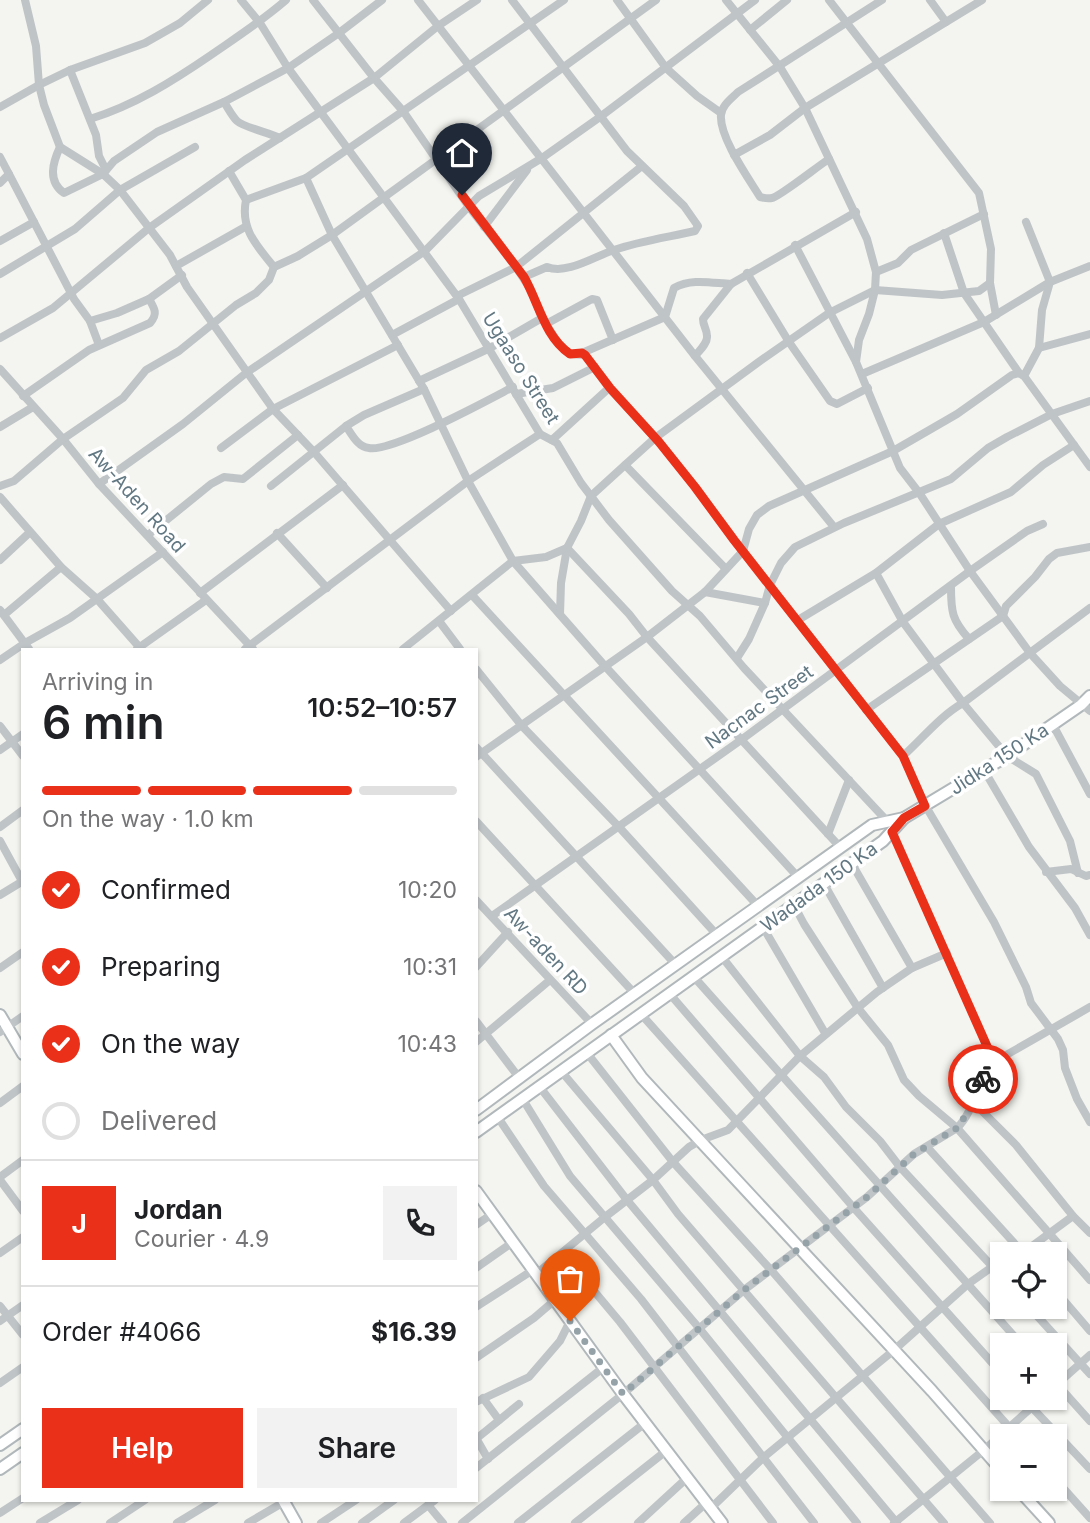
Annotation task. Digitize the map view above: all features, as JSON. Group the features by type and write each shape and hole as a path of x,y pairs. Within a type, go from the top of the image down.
{"street":[{"path":"25,0 36,46 39,85 60,147 105,172"},
{"path":"0,107 70,70 145,43 180,23 208,0"},
{"name":"Ugaaso Street","path":"241,0 260,23 288,68 458,297 540,434 562,449 576,475 609,520 700,616 890,827 994,1062"},
{"path":"90,119 166,86 260,23 286,0"},
{"path":"313,0 403,111 469,207 524,277 544,321 564,350 570,354 582,353 665,317 674,288 681,284 731,284"},
{"path":"60,147 52,169 59,189 64,193 105,172 114,161 157,132 225,102 288,68 382,0"},
{"path":"418,0 695,356 834,527"},
{"path":"0,338 53,308 149,228 229,171 374,78 438,26 477,0"},
{"path":"512,0 600,117 642,166 684,206 698,226 695,230 614,250 555,270 543,268 524,277"},
{"path":"246,200 306,178 564,0"},
{"path":"617,0 666,68 721,113"},
{"path":"0,486 14,481 63,439 123,398 146,370 179,351 212,323 256,293 269,280 274,267 298,256 332,234 656,0"},
{"path":"726,0 780,67 805,108 867,239 876,272 875,290 859,340 856,362"},
{"path":"99,484 183,424 246,373 307,330 366,294 425,251 492,186 530,166 600,117 755,0"},
{"path":"750,30 788,0"},
{"path":"829,0 979,193 991,249 990,283 996,315"},
{"path":"829,159 778,196 769,199 760,197 734,155 722,124 721,113 726,103 738,92 882,0"},
{"path":"930,0 946,22"},
{"path":"734,155 770,135 805,108 982,0"},
{"path":"70,70 96,135 105,172 176,266 246,373 273,408 451,611"},
{"path":"225,102 236,121 243,126 264,130 281,138"},
{"path":"0,274 75,229 120,190 195,147"},
{"path":"0,157 71,293 90,321 99,345"},
{"path":"484,227 530,166"},
{"path":"392,335 516,267 642,166"},
{"path":"229,171 246,200 243,213 245,227 274,267"},
{"path":"0,183 9,174"},
{"path":"306,178 332,234 421,385 468,481 513,561 798,877"},
{"path":"695,356 707,340 703,319 731,284 856,212"},
{"path":"876,272 898,263 911,250 984,214"},
{"path":"0,241 34,222"},
{"path":"676,965 478,752 522,726 705,592 743,551 749,529 757,515 769,506 893,451 957,414 1003,379 1022,374 1039,348 1042,310 1051,282 1026,222"},
{"path":"176,266 245,227"},
{"path":"944,233 964,293 1090,467"},
{"path":"795,246 862,374 900,468 1030,653 1060,686 1086,708"},
{"path":"862,374 984,322 1051,282 1090,266"},
{"path":"747,273 789,342 830,401 837,404 868,388"},
{"path":"90,321 149,299 182,275"},
{"path":"560,615 561,583 567,548 582,521 591,496 655,438 830,313 875,290 942,295 979,291 990,283"},
{"path":"23,396 99,345 150,323 156,317 156,310 149,299"},
{"path":"271,486 346,426 364,415 490,348 592,299 597,300 613,340"},
{"path":"1039,348 1090,334"},
{"path":"221,448 273,408 398,345"},
{"path":"582,353 655,438 903,756 925,806 993,922 1026,987 1031,1003 1058,1039 1063,1050 1065,1068 1077,1099 1090,1122"},
{"path":"346,426 359,444 367,449 378,448 442,424 515,391 553,388 595,367"},
{"name":"Aw-Aden Road","path":"0,369 99,484 249,648"},
{"path":"552,440 610,388"},
{"path":"737,659 749,639 781,563 795,547 834,527 920,494 951,479 988,448 1052,414 1090,401"},
{"path":"0,427 33,407"},
{"path":"249,648 468,481 540,434"},
{"path":"148,535 211,484 224,477 243,479 298,435"},
{"path":"798,620 876,573 939,524 1011,492 1043,465 1074,445"},
{"path":"625,465 726,569"},
{"path":"140,648 277,533 343,485"},
{"path":"0,497 61,568 97,599 138,648"},
{"name":"Nacnac Street","path":"492,916 783,710 970,571 1027,531 1043,524"},
{"path":"0,560 29,533"},
{"path":"277,533 327,588"},
{"path":"866,710 1003,616 1006,606 1057,553 1090,547"},
{"path":"404,648 513,561 546,557 567,548"},
{"path":"567,548 840,847"},
{"path":"61,568 2,612 27,646 163,552"},
{"path":"876,573 903,622 963,703 1007,756 1035,775 1070,841 1077,873"},
{"path":"951,587 951,612 969,639"},
{"path":"705,592 765,603"},
{"path":"472,595 759,907"},
{"path":"903,756 949,711 1090,608"},
{"path":"439,621 459,648"},
{"path":"0,660 21,649"},
{"path":"478,671 522,726 717,935"},
{"name":"Jidka 150 Ka","path":"904,818 1007,756 1053,724 1086,708 1090,696"},
{"path":"1053,724 1090,794"},
{"path":"0,726 21,753"},
{"path":"0,750 21,735"},
{"path":"984,770 1046,872 1075,908 1090,935"},
{"path":"828,834 849,780"},
{"path":"0,827 21,811"},
{"name":"Wadada 150 Ka","path":"478,1130 852,864 883,841 890,827 904,818"},
{"path":"478,823 635,994"},
{"name":"Wadada 150 Ka","path":"478,1109 872,825 890,827"},
{"path":"0,841 21,880"},
{"path":"852,864 912,968"},
{"path":"1046,872 1071,869 1090,875"},
{"path":"0,895 21,883"},
{"path":"824,884 883,988"},
{"name":"Aw-aden RD","path":"478,905 508,932 593,1024"},
{"path":"794,905 858,1008 888,1045 904,1080 957,1128 1090,1280"},
{"path":"763,927 825,1033"},
{"path":"478,965 508,932"},
{"path":"478,1306 563,1254 701,1140 728,1130 825,1033 883,988 912,968 947,953"},
{"path":"0,968 21,954"},
{"path":"722,957 800,1056 824,1077 846,1107 880,1141 900,1167 990,1265"},
{"path":"694,977 1011,1333"},
{"path":"478,1041 550,979"},
{"path":"669,993 853,1207 990,1360"},
{"path":"462,1523 623,1394 720,1309 881,1185 914,1154 957,1128 974,1103 988,1067 994,1062 1090,1007"},
{"path":"0,1014 4,1029 21,1051"},
{"path":"641,1014 1006,1424"},
{"path":"4,1029 21,1017"},
{"path":"478,1023 520,1079"},
{"path":"611,1035 642,1078 990,1457"},
{"path":"587,1053 673,1162 771,1270 990,1523"},
{"path":"561,1071 653,1180 678,1214 944,1523"},
{"path":"539,1086 627,1200 896,1523 990,1444"},
{"path":"0,1103 21,1087"},
{"path":"522,1098 570,1176 699,1328 857,1523"},
{"path":"974,1103 1016,1145 1090,1233"},
{"path":"497,1116 544,1186 641,1299 676,1348 814,1523"},
{"path":"927,1147 1012,1242"},
{"path":"21,1162 0,1178 21,1208"},
{"path":"478,1194 623,1394 722,1523"},
{"path":"478,1224 492,1214"},
{"path":"1038,1242 1073,1216"},
{"path":"0,1253 21,1238"},
{"path":"478,1267 513,1242"},
{"path":"563,1254 654,1367 773,1523"},
{"path":"684,1523 740,1481 786,1437 990,1268"},
{"path":"478,1357 555,1300"},
{"path":"1067,1304 1090,1331"},
{"path":"0,1306 21,1332"},
{"path":"0,1321 21,1306"},
{"path":"1040,1319 1090,1374"},
{"path":"499,1420 480,1400 529,1377 560,1341 570,1321"},
{"path":"1067,1375 1090,1355"},
{"path":"478,1466 604,1367"},
{"path":"0,1383 21,1368"},
{"path":"1067,1396 1090,1422"},
{"path":"478,1436 519,1404"},
{"path":"1012,1424 1029,1410"},
{"path":"1033,1410 1090,1469"},
{"path":"518,1523 645,1423"},
{"path":"0,1445 21,1430"},
{"path":"478,1442 488,1459"},
{"path":"575,1523 666,1451"},
{"path":"0,1469 21,1454"},
{"path":"638,1523 687,1478"},
{"path":"1067,1493 1088,1518"},
{"path":"0,1513 21,1499"},
{"path":"1029,1501 1049,1523"},
{"path":"40,1523 75,1502"},
{"path":"110,1523 142,1502"},
{"path":"177,1523 212,1502"},
{"path":"248,1523 281,1502"},
{"path":"284,1502 296,1523"},
{"path":"321,1523 353,1502"},
{"path":"362,1523 391,1502"},
{"path":"404,1523 432,1502 443,1523"}],"way so far":[{"path":"570,1321 623,1394 720,1309 867,1197 914,1154 963,1123 983,1079"}],"route":[{"path":"462,195 524,277 554,338 570,354 585,355 610,388 659,442 903,756 925,806 904,818 892,832 994,1062 988,1067 983,1079"}]}
